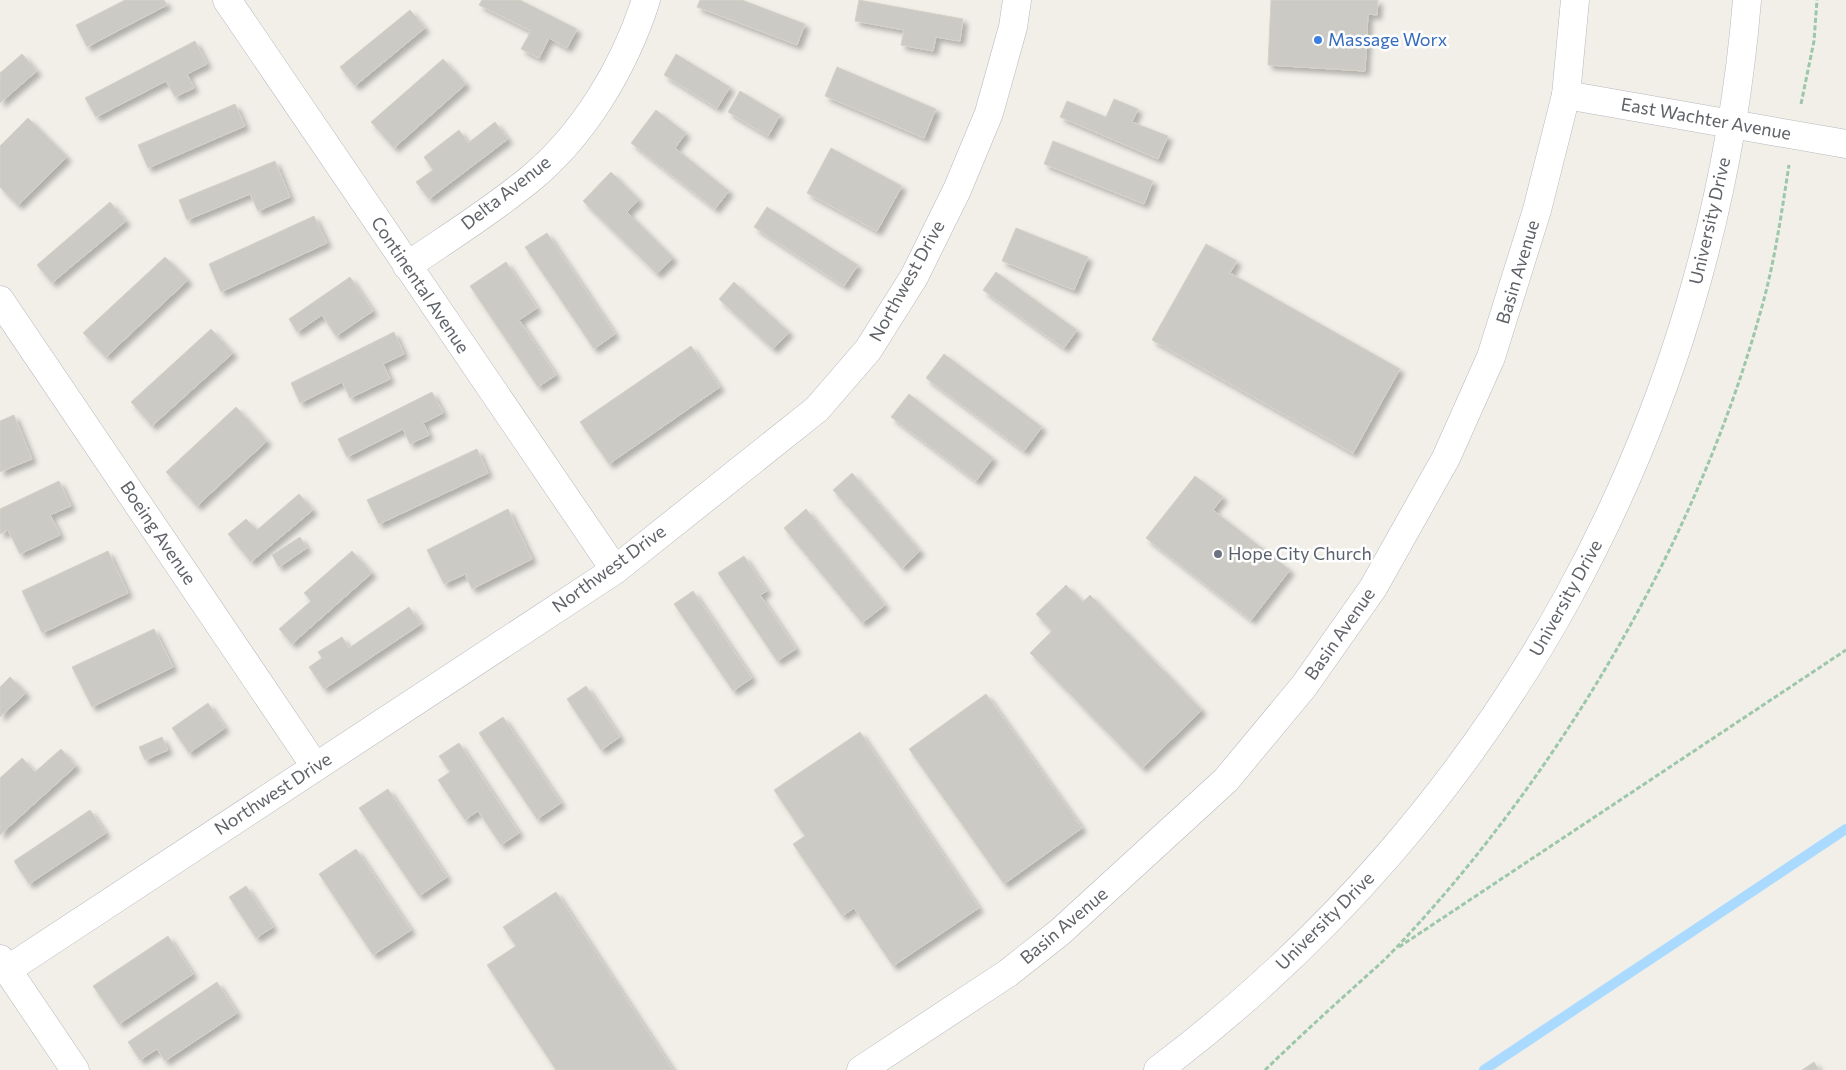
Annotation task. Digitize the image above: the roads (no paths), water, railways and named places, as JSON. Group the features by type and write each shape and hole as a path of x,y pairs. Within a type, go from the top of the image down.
{"street":[{"name":"Continental Avenue","path":"227,0 614,570"},
{"name":"Delta Avenue","path":"407,266 501,202 530,179 557,153 582,124 623,58 646,0"},
{"name":"Northwest Drive","path":"4,964 315,766 614,570 817,408 868,350 914,277 957,190 989,113 1013,26 1017,0"},
{"name":"Basin Avenue","path":"861,1070 1008,973 1060,932 1226,780 1304,686 1373,588 1446,458 1491,356 1537,210 1566,95 1574,0"},
{"name":"University Drive","path":"1158,1070 1248,997 1298,951 1380,866 1452,777 1490,726 1528,667 1564,604 1612,510 1646,432 1676,349 1705,250 1721,182 1732,124 1747,0"},
{"name":"East Wachter Avenue","path":"1566,95 1846,144"},
{"name":"Boeing Avenue","path":"0,300 315,766"},
{"path":"4,964 75,1070"}],"waterway":[{"path":"1484,1070 1846,829"}],"place":[{"name":"Massage Worx","path":"1318,40"},
{"name":"Hope City Church","path":"1218,554"}]}
